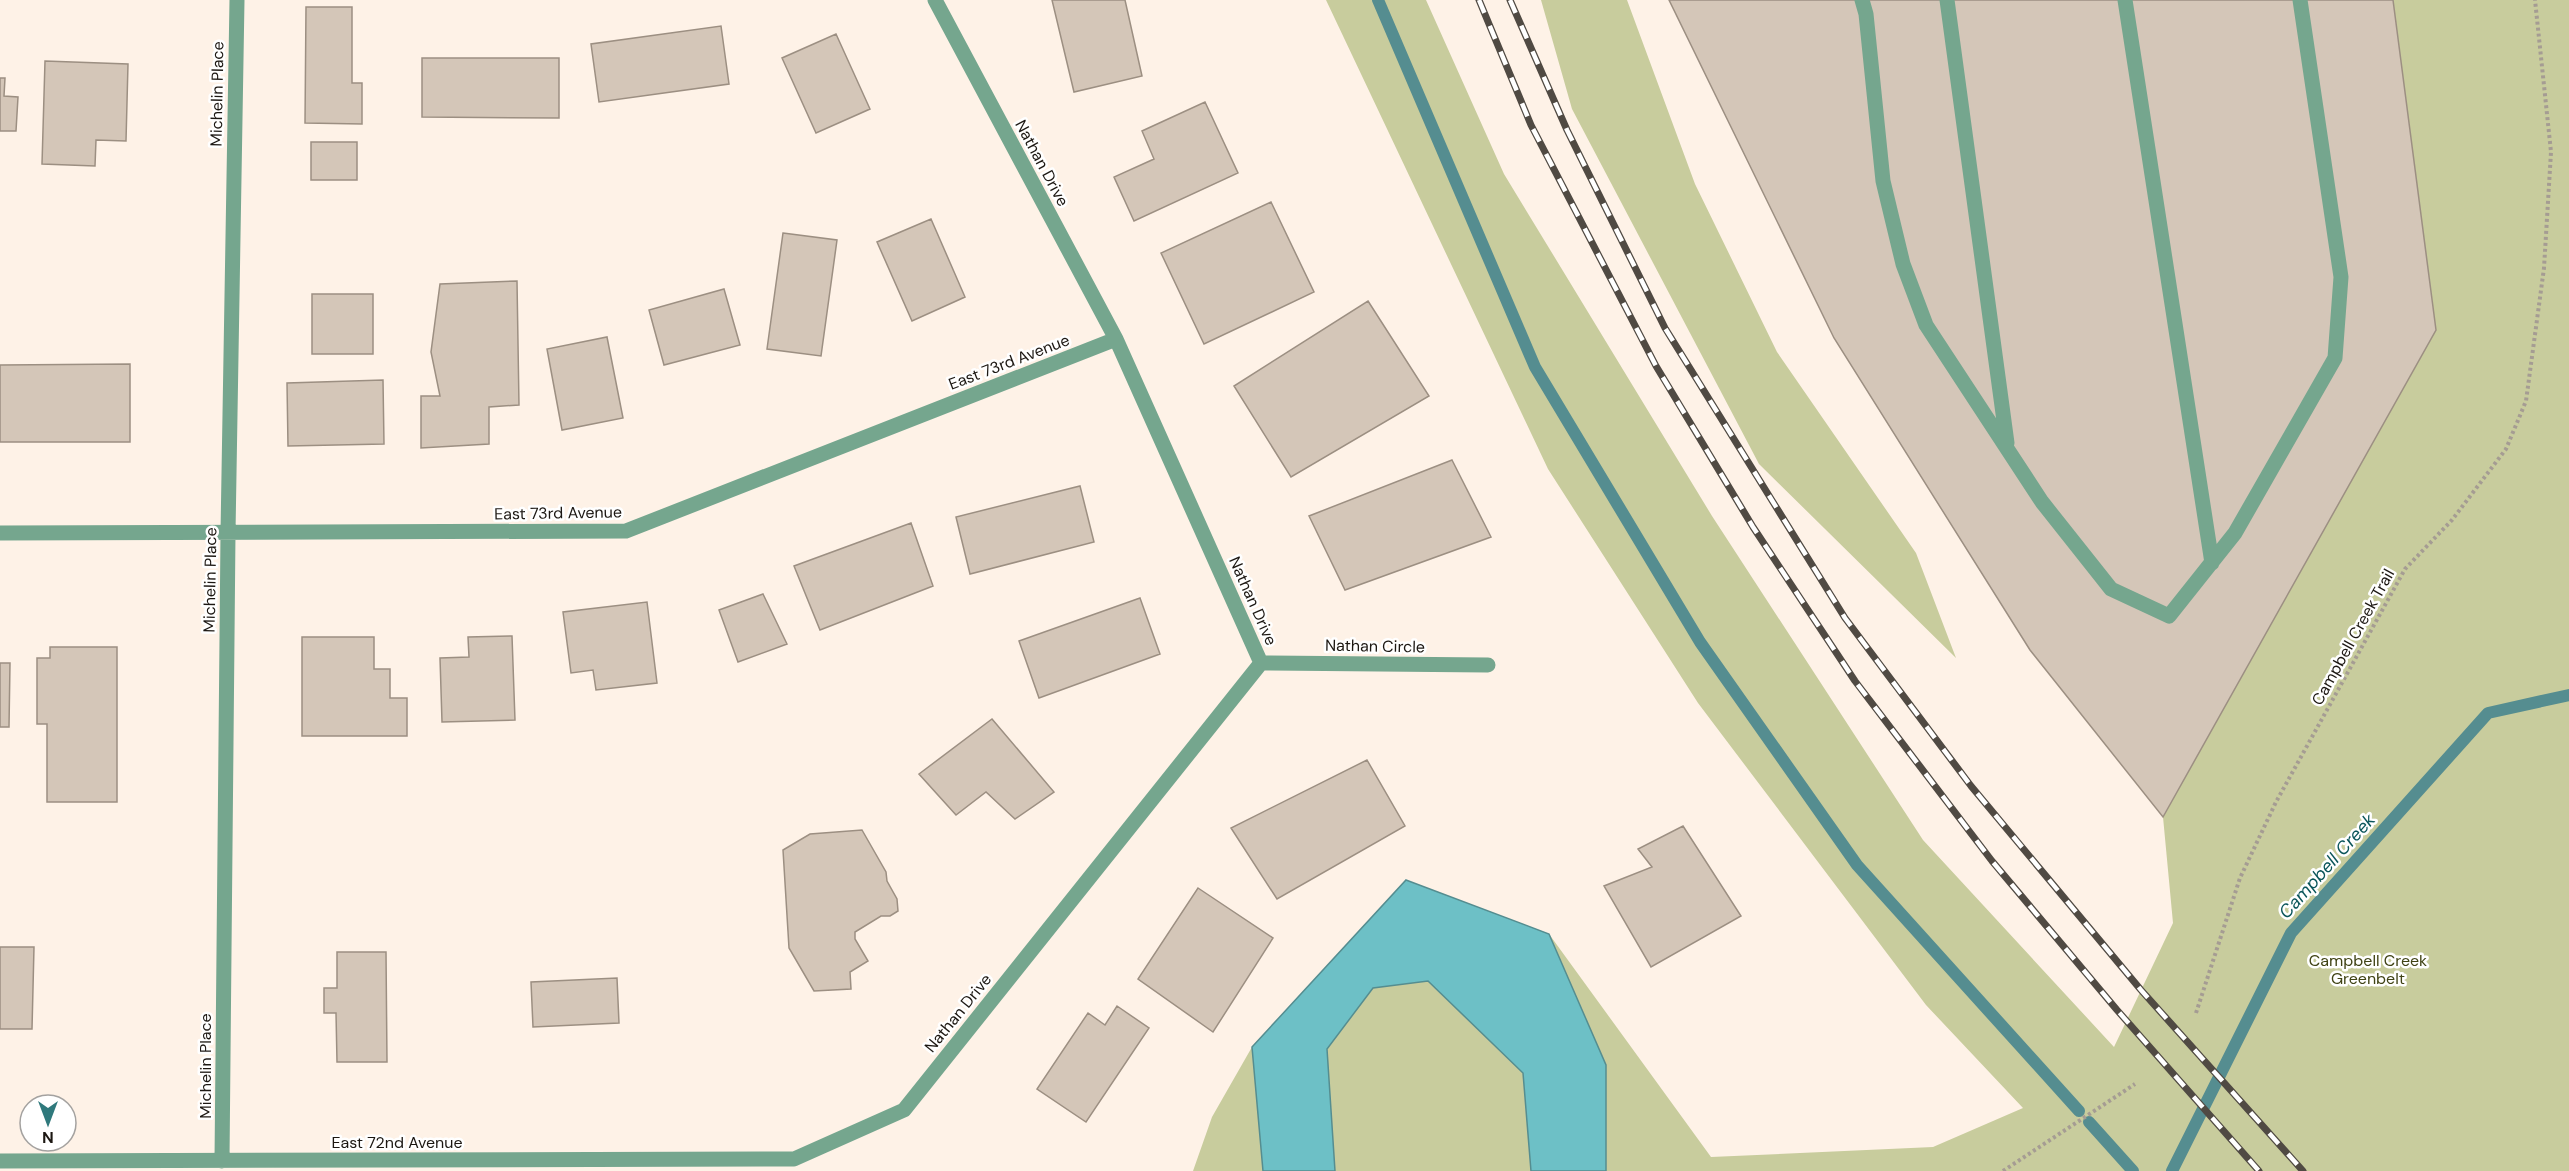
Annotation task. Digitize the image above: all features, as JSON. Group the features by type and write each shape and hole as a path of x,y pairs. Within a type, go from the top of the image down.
{"street":[{"name":"Michelin Place","path":"222,1161 228,532 237,0"},
{"name":"Nathan Drive","path":"794,1159 904,1110 1261,663 1116,339 935,0"},
{"path":"1862,0 1883,181 1903,264 1926,325 2042,502 2111,589 2169,616 2235,533 2335,358 2341,277 2300,0"},
{"path":"1947,0 2007,449"},
{"path":"2125,0 2212,563"},
{"name":"East 73rd Avenue","path":"0,533 626,531 1116,339"},
{"name":"Nathan Circle","path":"1261,663 1488,665"},
{"name":"East 72nd Avenue","path":"0,1161 794,1159"}],"path":[{"name":"Campbell Creek Trail","path":"2196,1014 2240,878 2298,761 2405,569 2452,520 2506,449 2526,401 2544,268 2551,152 2535,0"},
{"path":"2003,1171 2135,1084"}],"green space":[{"name":"Campbell Creek Greenbelt","path":"1326,0 1426,0 1504,174 1712,516 1923,840 2114,1047 2173,923 2163,817 2436,330 2393,0 2569,0 2569,1171 1193,1171 1212,1117 1252,1047 1406,880 1549,934 1711,1157 1933,1147 2023,1108 1926,1005 1698,703 1548,469"},
{"path":"1541,0 1627,0 1695,184 1777,352 1916,553 1956,658 1759,464 1572,109"}],"water":[{"path":"1406,880 1549,934 1606,1065 1606,1171 1531,1171 1523,1073 1428,981 1373,988 1327,1049 1335,1171 1263,1171 1252,1047"}],"building":[{"path":"1052,0 1125,0 1142,76 1074,92"},
{"path":"1669,0 2393,0 2436,330 2163,817 2030,650 1834,338"},
{"path":"306,7 352,7 352,83 362,83 362,124 305,123"},
{"path":"721,26 729,84 599,102 591,44"},
{"path":"836,34 870,109 816,133 782,58"},
{"path":"422,58 559,58 559,118 422,117"},
{"path":"45,61 128,64 126,141 96,140 95,166 42,164"},
{"path":"0,78 5,78 4,96 18,97 16,131 0,131"},
{"path":"1205,102 1238,173 1134,221 1114,177 1154,159 1142,131"},
{"path":"311,142 357,142 357,180 311,180"},
{"path":"1271,202 1314,292 1204,344 1161,253"},
{"path":"931,219 965,297 912,321 877,242"},
{"path":"783,233 837,240 821,356 767,349"},
{"path":"517,281 519,405 489,407 489,444 421,448 421,396 440,396 431,352 440,284"},
{"path":"724,289 740,345 664,365 649,310"},
{"path":"312,294 373,294 373,354 312,354"},
{"path":"1368,301 1429,396 1291,477 1234,386"},
{"path":"607,337 623,418 562,430 547,349"},
{"path":"130,364 130,442 0,442 0,365"},
{"path":"383,380 384,444 288,446 287,383"},
{"path":"1452,460 1491,537 1345,590 1309,516"},
{"path":"1080,486 1094,542 970,574 956,517"},
{"path":"911,523 933,586 820,630 794,566"},
{"path":"763,594 787,644 738,662 719,610"},
{"path":"1140,598 1160,654 1039,698 1019,641"},
{"path":"647,602 657,683 596,690 593,670 571,673 563,612"},
{"path":"512,636 515,720 442,722 440,658 469,657 468,637"},
{"path":"302,637 374,637 374,669 390,669 390,698 407,698 407,736 302,736"},
{"path":"50,647 117,647 117,802 47,802 47,724 37,724 37,658 50,658"},
{"path":"0,663 10,663 9,727 0,727"},
{"path":"992,719 1054,792 1015,819 986,792 956,815 919,774"},
{"path":"1367,760 1405,826 1277,899 1231,828"},
{"path":"1683,826 1741,916 1651,967 1604,886 1652,867 1638,849"},
{"path":"862,830 886,872 887,881 897,899 898,911 890,916 881,916 855,932 855,939 868,961 850,972 851,989 814,991 789,948 783,850 810,834"},
{"path":"1198,888 1273,938 1213,1032 1138,979"},
{"path":"0,947 34,947 32,1029 0,1029"},
{"path":"337,952 386,952 387,1062 337,1062 336,1013 324,1013 324,988 337,988"},
{"path":"617,978 619,1023 533,1027 531,982"},
{"path":"1117,1006 1149,1028 1086,1122 1037,1089 1088,1013 1105,1025"}],"waterway":[{"path":"1378,0 1535,367 1700,642 1857,865 2079,1111"},
{"name":"Campbell Creek","path":"2172,1171 2291,933 2488,713 2569,695"},
{"path":"2089,1122 2133,1171"}],"railway":[{"path":"1479,0 1531,125 1656,366 1753,527 1855,681 1992,861 2117,1010 2259,1171"},
{"path":"1510,0 1567,130 1665,328 1845,618 1971,786 2141,990 2303,1171"}]}
